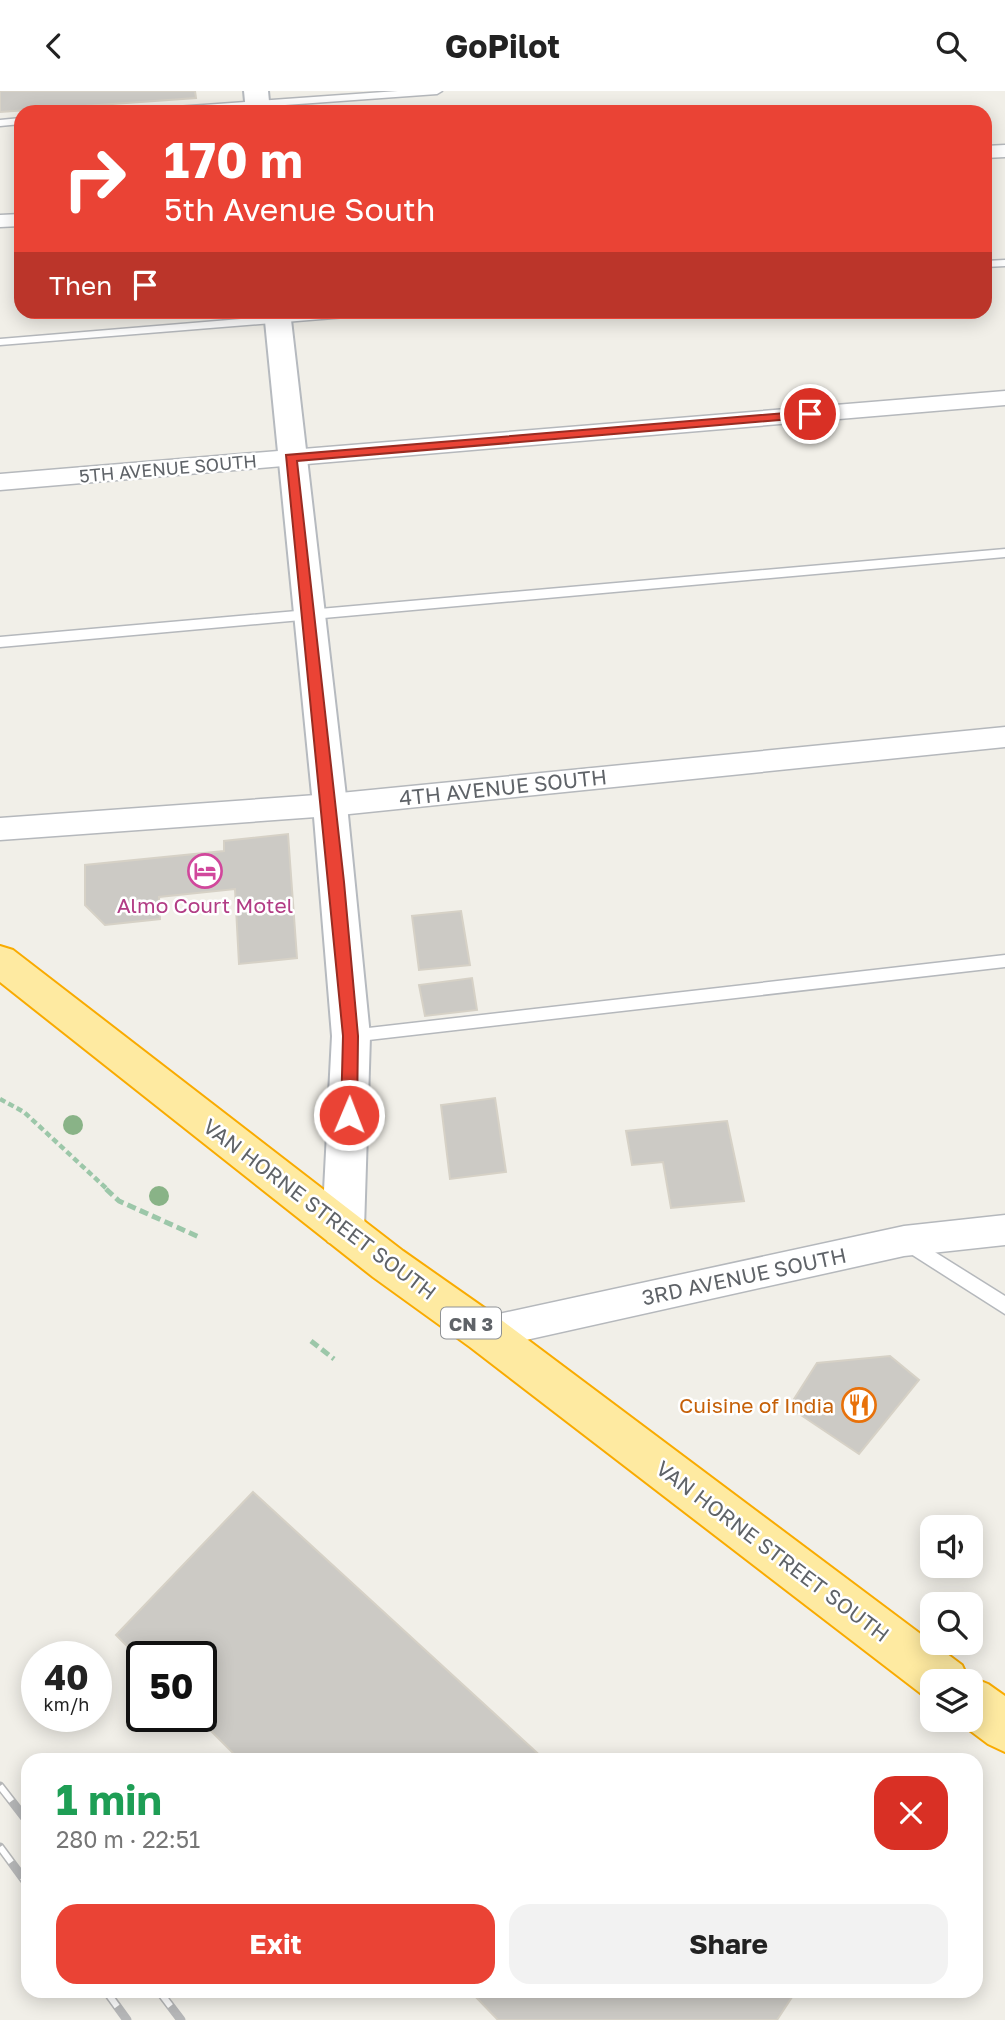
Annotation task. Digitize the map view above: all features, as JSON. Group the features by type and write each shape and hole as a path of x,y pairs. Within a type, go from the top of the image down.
{"highway":[{"name":"VAN HORNE STREET SOUTH","path":"0,961 343,1229 485,1333 928,1669"},
{"path":"983,1710 1005,1727"}],"main road":[{"path":"277,319 330,805 351,1036 343,1229"}],"street":[{"name":"5TH AVENUE SOUTH","path":"0,482 1005,398"},
{"name":"4TH AVENUE SOUTH","path":"0,829 330,805 1005,737"},
{"name":"3RD AVENUE SOUTH","path":"485,1333 904,1241 1005,1230"}],"lane":[{"path":"224,105 437,91"},
{"path":"0,342 245,319"},
{"path":"0,642 1005,553"},
{"path":"351,1036 1005,961"},
{"path":"904,1241 1005,1306"}],"path":[{"path":"0,1099 23,1112 119,1201 199,1237"},
{"path":"311,1341 334,1359"}],"building":[{"path":"0,91 195,91 196,98 98,105 14,105 14,111 0,112"},
{"path":"288,834 297,958 239,964 235,889 159,897 160,919 105,925 85,905 85,865 224,851 224,841"},
{"path":"461,911 470,965 419,970 412,916"},
{"path":"472,978 477,1010 425,1016 419,985"},
{"path":"495,1098 506,1172 450,1179 441,1105"},
{"path":"727,1121 744,1201 671,1208 663,1162 632,1165 626,1131"},
{"path":"890,1356 919,1380 859,1454 789,1407 817,1363"},
{"path":"253,1492 537,1753 233,1753 212,1732 217,1732 217,1641 126,1641 126,1645 116,1635"},
{"path":"477,1998 791,1998 777,2020 498,2020"}],"railway":[{"path":"0,1786 21,1813"},
{"path":"0,1847 21,1876"},
{"path":"111,1998 127,2020"},
{"path":"164,1998 181,2020"}],"place":[{"name":"Almo Court Motel","path":"205,871"},
{"name":"Cuisine of India","path":"859,1405"}],"route":[{"path":"349,1115 351,1036 330,805 291,458 810,414"}]}
